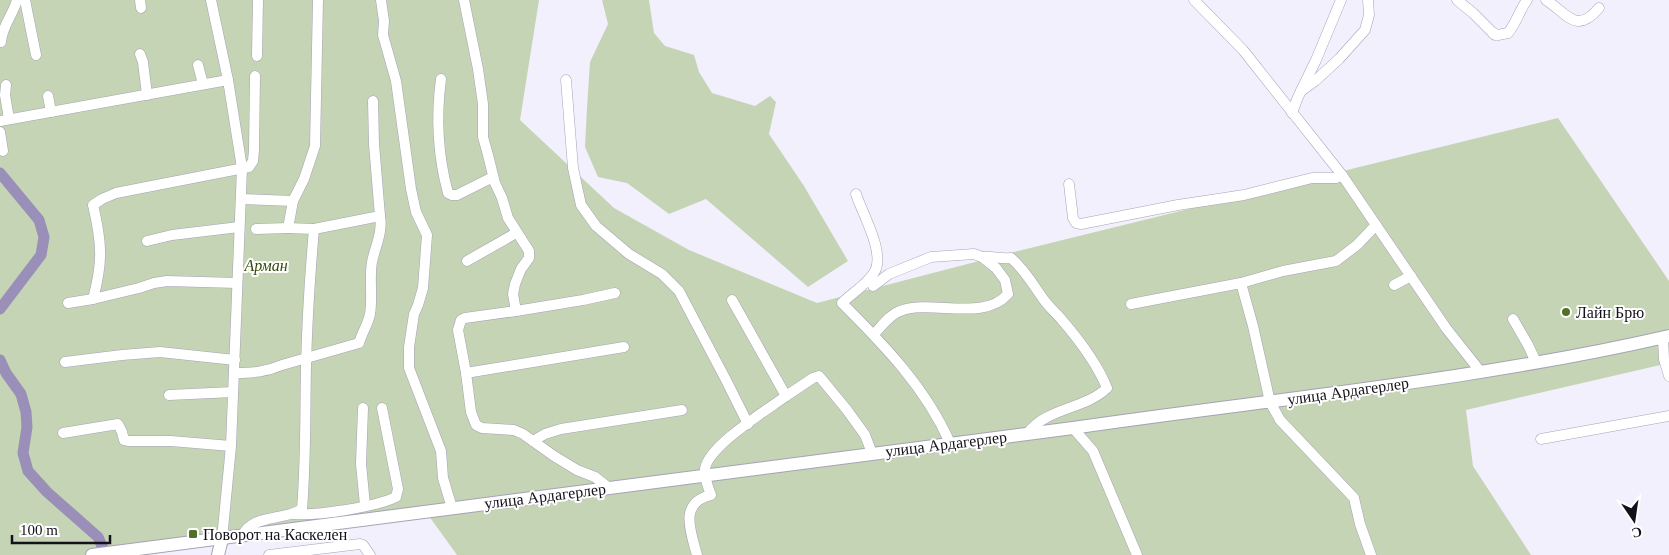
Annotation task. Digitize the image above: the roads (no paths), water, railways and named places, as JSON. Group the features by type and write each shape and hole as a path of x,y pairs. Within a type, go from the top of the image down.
{"main road":[{"name":"улица Ардагерлер","path":"92,555 242,537 1190,411 1336,394 1536,362 1666,337"},
{"path":"218,555 222,539"}],"street":[{"path":"1,42 4,27 14,9 16,0"},
{"path":"25,0 36,55"},
{"path":"211,0 228,80 242,168 231,446 222,539"},
{"path":"257,56 258,0"},
{"path":"288,228 293,201 304,179 315,146 318,0"},
{"path":"380,0 384,21 383,35 396,81 416,212 427,235 423,288 414,314 409,346 409,368 441,451 443,478 452,508"},
{"path":"464,0 483,104 483,137 508,218 516,234 529,251 529,258 521,269 515,284 513,294 516,312"},
{"path":"1194,0 1243,50 1342,175 1446,328 1480,371"},
{"path":"1292,113 1341,0"},
{"path":"1301,92 1316,81 1339,59 1365,30 1369,15 1368,0"},
{"path":"1456,0 1473,13 1494,34 1498,35 1508,34 1517,22 1522,7 1527,0"},
{"path":"1546,0 1571,19 1580,22 1590,18 1599,8"},
{"path":"140,54 143,62 147,95"},
{"path":"198,65 202,84"},
{"path":"93,299 101,266 101,250 93,205 116,193 249,166 253,161 255,76"},
{"path":"441,79 438,127 448,193 457,195 494,177"},
{"path":"6,84 4,120 228,80"},
{"path":"566,80 573,168 581,205 596,226 629,254 662,274 679,291 748,424"},
{"path":"48,96 52,112"},
{"path":"359,344 370,314 371,272 381,222 374,144 373,101"},
{"path":"0,132 3,151"},
{"path":"1069,184 1073,218 1076,223 1081,224 1178,205 1244,195 1312,178 1336,178 1342,175"},
{"path":"856,194 878,252 875,270 842,303 874,334 923,395 941,423 950,443"},
{"path":"241,199 293,201"},
{"path":"256,229 314,229 380,216"},
{"path":"1336,260 1357,245 1376,224"},
{"path":"147,241 172,235 239,227"},
{"path":"242,537 249,525 294,514 302,509 306,358 314,229"},
{"path":"467,261 516,234"},
{"path":"872,286 889,274 931,257 974,254 982,257 996,268 1005,280 1008,294 1002,301 972,309 913,308 901,310 893,314 874,334"},
{"path":"1130,304 1241,282 1355,256"},
{"path":"982,257 1011,258 1021,267 1044,301 1088,351 1107,388 1100,395 1052,414 1034,424 1027,434"},
{"path":"1394,285 1411,276"},
{"path":"68,303 93,299 167,281 237,282"},
{"path":"1241,282 1270,402 1280,420 1354,498 1360,524 1371,555"},
{"path":"608,488 595,477 577,470 523,434 514,430 482,428 476,425 471,412 458,330 461,320 465,318 516,312 615,293"},
{"path":"732,300 786,396"},
{"path":"1513,319 1536,362"},
{"path":"1666,337 1664,359 1669,376"},
{"path":"234,373 256,373 270,370 359,344 370,338"},
{"path":"466,374 624,347"},
{"path":"65,362 160,352 235,360"},
{"path":"697,555 689,526 689,515 697,501 703,497 711,496 705,475 705,467 711,454 737,431 814,378 819,376 842,404 865,435 872,454"},
{"path":"169,395 233,392"},
{"path":"363,408 361,464 366,506"},
{"path":"294,514 304,515 366,506 396,497 398,489 382,408"},
{"path":"533,441 545,434 561,429 682,410"},
{"path":"1541,439 1669,416"},
{"path":"63,433 118,424 124,440 129,441 172,441 231,446"},
{"path":"1073,428 1093,451 1137,555"},
{"path":"269,555 360,544 363,545 370,555"}],"waterway":[{"path":"0,173 39,220 44,237 41,255 0,309"},
{"path":"0,360 6,373 21,394 26,412 27,427 23,453 28,471 47,492 98,537 106,555"}],"place":[{"name":"Лайн Брю","path":"1566,312"},
{"name":"Поворот на Каскелен","path":"193,534"}],"park label":[{"name":"Арман","path":"266,265"}]}
